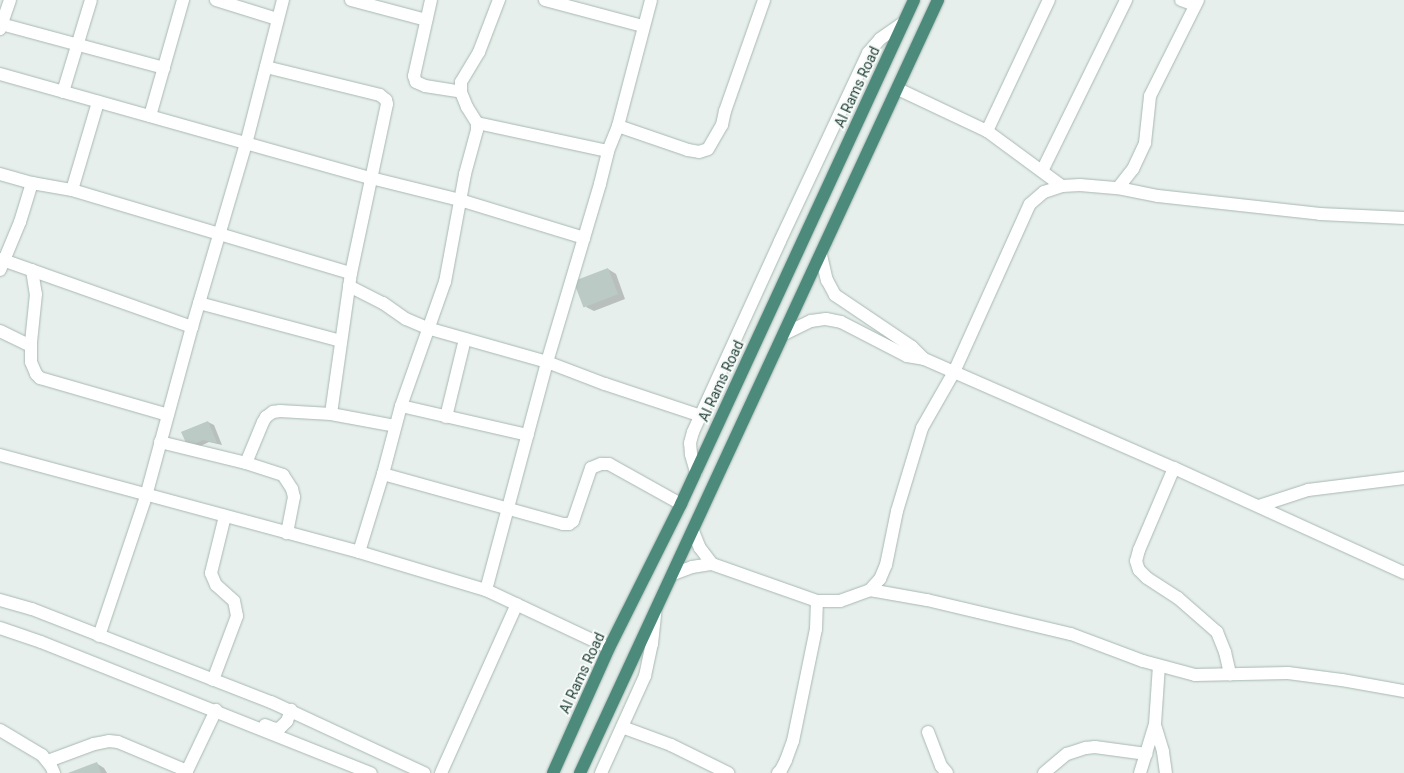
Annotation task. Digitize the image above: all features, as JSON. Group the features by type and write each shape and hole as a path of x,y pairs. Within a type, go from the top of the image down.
{"highway":[{"path":"580,773 938,0"},
{"name":"Al Rams Road","path":"552,772 609,648 696,472 913,1"}],"street":[{"path":"10,0 1,26 78,44 164,68"},
{"path":"62,92 91,0"},
{"path":"150,116 182,0"},
{"path":"216,0 277,19"},
{"path":"99,636 146,496 192,327 246,144 283,0"},
{"path":"351,0 426,20"},
{"path":"431,0 414,76 416,82 425,86 461,92"},
{"path":"359,552 383,474 401,406 427,328 445,282 465,174 476,136 477,123 466,107 461,92 462,82 479,52 499,0"},
{"path":"545,0 643,26"},
{"path":"486,590 547,362 608,151 618,126 651,0"},
{"path":"618,126 688,150 699,152 708,149 722,125 725,111 764,0"},
{"path":"986,131 1049,0"},
{"path":"1042,170 1126,0"},
{"path":"1118,188 1133,169 1145,143 1150,96 1196,3 1181,0"},
{"path":"696,472 691,454 690,443 863,62 874,45 903,23"},
{"path":"266,67 380,96 386,100 386,113 351,273 331,414"},
{"path":"0,74 246,144 371,178 460,200 584,238"},
{"path":"898,89 986,131 1042,170 1062,186"},
{"path":"72,190 98,102"},
{"path":"477,123 608,151"},
{"path":"0,174 32,183 72,190 351,273"},
{"path":"32,183 20,222 2,263 32,270 192,327"},
{"path":"673,574 692,567 712,564 817,602 840,601 870,590 880,579 886,564 896,511 922,428 954,372 1030,204 1044,192 1062,186 1118,188 1158,196 1320,214 1404,218"},
{"path":"820,255 827,280 835,295 912,347 924,359"},
{"path":"32,270 36,294 31,362 36,374 40,378 168,415"},
{"path":"349,286 383,303 406,319 427,328 547,362 605,384 701,416"},
{"path":"199,303 341,341"},
{"path":"784,334 811,321 834,320 907,356 924,359 1174,468 1404,573"},
{"path":"0,331 31,346"},
{"path":"446,417 465,339"},
{"path":"401,406 528,435"},
{"path":"246,463 263,422 266,417 273,412 280,411 331,414 395,426"},
{"path":"160,442 246,463 284,475 294,497 287,533"},
{"path":"0,455 146,496 359,552 486,590 609,648"},
{"path":"383,474 508,510 563,524 569,524 573,521 591,468 609,464 681,504"},
{"path":"1174,468 1139,550 1136,561 1140,570 1147,578 1178,598 1217,632 1224,648 1230,674"},
{"path":"1259,506 1308,490 1404,478"},
{"path":"213,680 237,616 234,601 216,585 211,573 224,516"},
{"path":"693,531 700,548 712,564"},
{"path":"870,590 927,600 1071,634 1160,666 1195,675 1288,673 1312,675 1404,691"},
{"path":"0,600 32,609 291,710 424,773"},
{"path":"778,773 786,760 793,741 816,629 817,602"},
{"path":"441,773 517,604"},
{"path":"601,773 639,690 649,661 655,613"},
{"path":"0,628 41,642 216,710 371,773"},
{"path":"1140,773 1155,724 1160,666"},
{"path":"216,710 229,709 275,729 284,725 291,710"},
{"path":"48,761 94,744 109,741 118,742 186,772 216,710"},
{"path":"1155,724 1163,752 1166,773"},
{"path":"622,726 671,745 728,773"},
{"path":"0,730 42,755 48,761 54,773"},
{"path":"928,732 941,766 947,773"},
{"path":"1044,773 1068,754 1086,748 1147,754"}],"building":[{"path":"608,268 618,294 583,307 573,281"},
{"path":"208,421 217,443 203,440 188,447 181,432"},
{"path":"97,762 101,773 68,773"}]}
